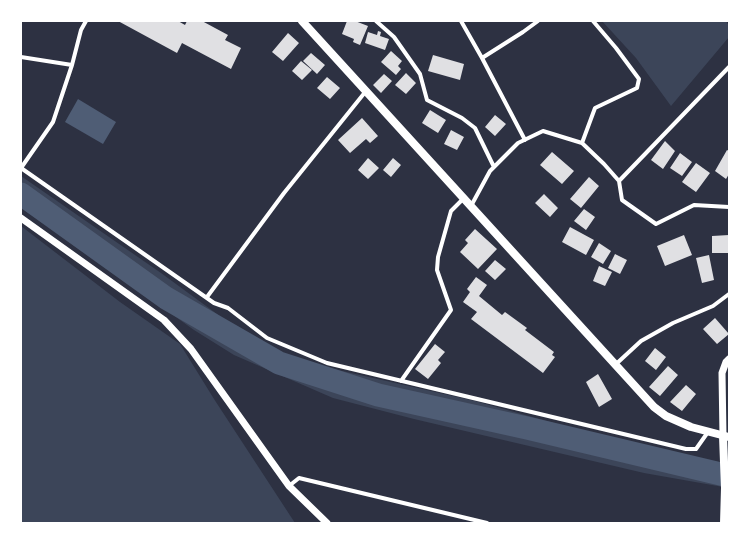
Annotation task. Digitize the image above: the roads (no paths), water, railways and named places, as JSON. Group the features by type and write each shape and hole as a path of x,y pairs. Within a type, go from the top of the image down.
{"main road":[{"path":"302,21 614,365 654,407 666,416 691,427 726,436 724,464 724,523"}],"street":[{"path":"86,21 81,30 72,65 53,122 21,168 214,303 228,308 267,338 327,363 686,450 696,449 708,432"},
{"path":"376,21 394,37 420,74 427,100 462,118 475,128 494,168"},
{"path":"461,21 525,140"},
{"path":"482,58 538,21"},
{"path":"582,143 595,108 638,88 639,79 616,48 592,21"},
{"path":"21,57 72,65"},
{"path":"619,181 729,67"},
{"path":"207,298 284,193 366,92"},
{"path":"471,206 490,171 518,143 542,131 582,143 619,181 622,200 656,224 694,205 729,207"},
{"path":"402,381 451,310 437,270 438,257 451,211 464,198"},
{"path":"21,218 164,320 192,349 289,486 326,523"},
{"path":"614,365 641,341 673,323 713,306 729,294"},
{"path":"726,436 722,372 726,362 729,359"},
{"path":"289,486 299,478 488,523"}],"waterway":[{"path":"21,194 166,298 279,363 378,395 527,428 729,476"}]}
